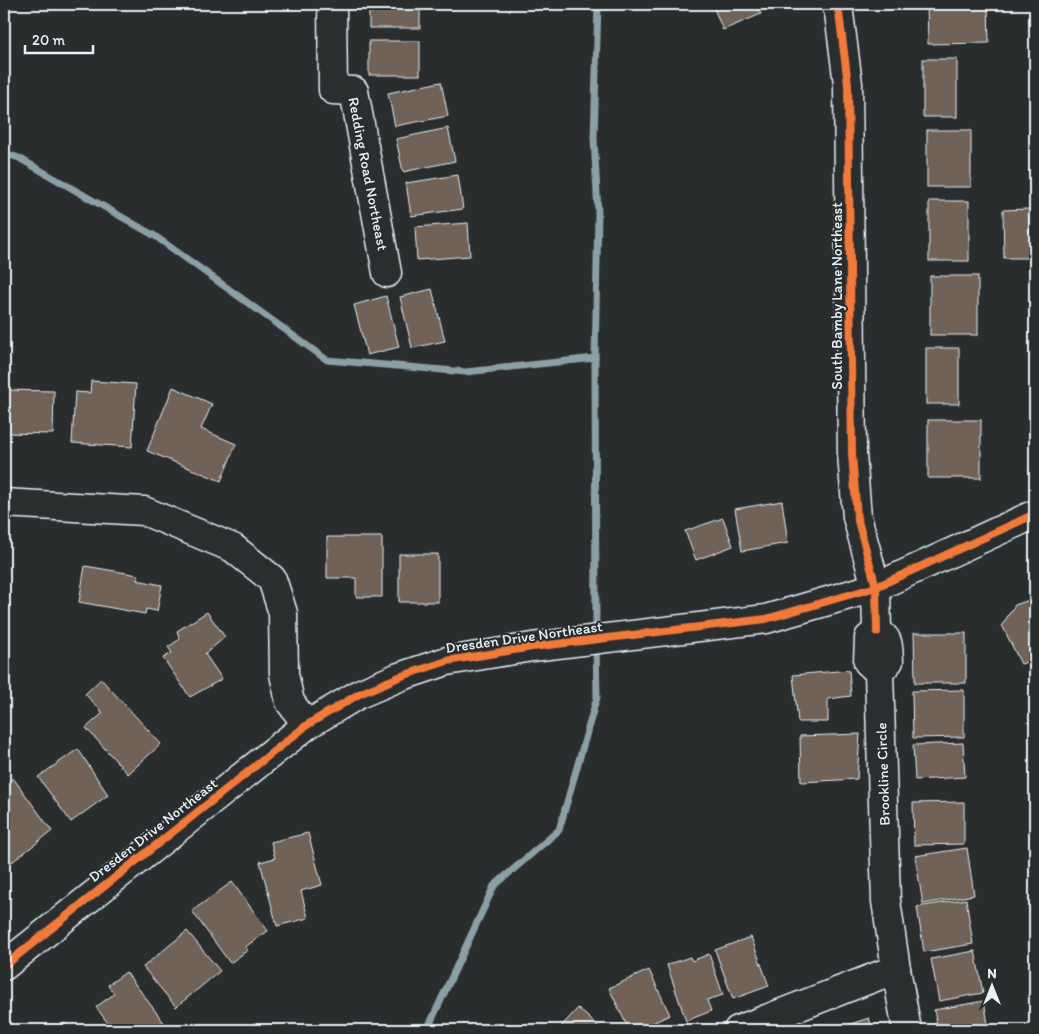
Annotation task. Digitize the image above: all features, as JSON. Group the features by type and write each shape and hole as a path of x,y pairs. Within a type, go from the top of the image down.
{"street":[{"name":"Redding Road Northeast","path":"332,4 333,90 354,91 387,274"},
{"name":"South Bamby Lane Northeast","path":"836,4 839,13 848,84 852,454 857,517 876,587"},
{"path":"4,503 144,511 233,548 272,579 283,613 284,674 290,702 307,725"},
{"name":"Dresden Drive Northeast","path":"4,966 307,725 359,694 398,677 447,661 532,647 766,619 876,587 1035,514"},
{"name":"Brookline Circle","path":"876,587 877,632 888,640 889,661 879,672 886,901 907,1030"},
{"path":"738,1030 896,969"}],"building":[{"path":"369,4 420,4 420,28 369,28"},
{"path":"712,4 756,4 761,14 723,30"},
{"path":"927,4 988,4 989,43 928,44"},
{"path":"369,41 420,41 420,75 369,75"},
{"path":"923,59 957,59 957,117 923,117"},
{"path":"441,82 448,116 395,126 388,93"},
{"path":"448,128 455,161 403,172 396,139"},
{"path":"927,130 971,130 971,187 927,187"},
{"path":"458,175 463,209 411,216 406,183"},
{"path":"929,201 969,201 969,261 929,261"},
{"path":"1029,209 1030,258 1004,258 1003,210"},
{"path":"468,223 470,256 417,260 415,227"},
{"path":"930,276 978,276 978,335 930,335"},
{"path":"432,289 445,341 412,348 400,297"},
{"path":"386,296 399,347 367,355 354,305"},
{"path":"926,348 959,348 959,404 926,404"},
{"path":"91,381 136,384 132,447 72,443 75,392 90,393"},
{"path":"173,387 212,404 201,429 236,444 221,481 147,451"},
{"path":"4,390 54,391 53,434 4,433"},
{"path":"928,420 981,420 981,478 928,478"},
{"path":"782,501 788,543 742,551 735,509"},
{"path":"723,518 733,546 696,560 685,531"},
{"path":"327,537 382,537 382,597 356,597 356,578 327,578"},
{"path":"399,554 438,554 438,602 399,602"},
{"path":"85,566 138,575 137,580 162,585 157,611 146,609 145,614 79,602"},
{"path":"1035,598 1035,659 1021,664 1002,625 1015,605"},
{"path":"207,612 225,637 205,654 222,679 190,697 163,658 172,653 168,647 180,639 177,631"},
{"path":"914,633 966,633 966,683 915,683"},
{"path":"849,670 851,696 828,699 828,722 798,722 793,675"},
{"path":"101,679 161,744 128,774 86,728 103,713 85,694"},
{"path":"964,690 964,737 913,738 912,691"},
{"path":"860,734 857,779 801,782 800,736"},
{"path":"963,743 965,777 915,780 913,745"},
{"path":"78,749 108,795 71,822 38,777"},
{"path":"13,778 52,831 12,862 4,851 4,785"},
{"path":"964,802 964,844 914,845 913,803"},
{"path":"308,833 322,885 301,891 308,918 277,926 260,862 275,858 271,842"},
{"path":"967,848 974,895 923,904 915,856"},
{"path":"232,882 268,931 245,947 248,950 230,963 192,911"},
{"path":"966,899 973,944 924,952 917,907"},
{"path":"187,931 220,971 176,1007 143,967"},
{"path":"751,937 769,986 733,999 715,950"},
{"path":"975,951 983,993 939,1001 931,959"},
{"path":"709,954 723,995 707,1000 711,1011 686,1021 667,965 690,957 692,961"},
{"path":"649,970 670,1015 637,1030 629,1030 609,988"},
{"path":"126,972 165,1024 156,1030 113,1030 96,1007 114,994 108,985"},
{"path":"984,1001 989,1030 938,1030 934,1010"},
{"path":"578,1008 602,1030 558,1030"},
{"path":"869,1018 873,1030 832,1030"},
{"path":"65,1023 70,1030 55,1030"}],"waterway":[{"path":"596,633 595,358 598,213 594,138 598,4"},
{"path":"4,153 19,158 155,236 327,360 466,372 595,358"},
{"path":"427,1030 494,886 559,830 597,697 596,644"}],"cycle path":[{"path":"836,4 839,13 848,84 852,454 857,517 876,587 877,632"},
{"path":"4,966 307,725 359,694 399,677 447,661 532,647 766,619 876,587 1035,514"}]}
